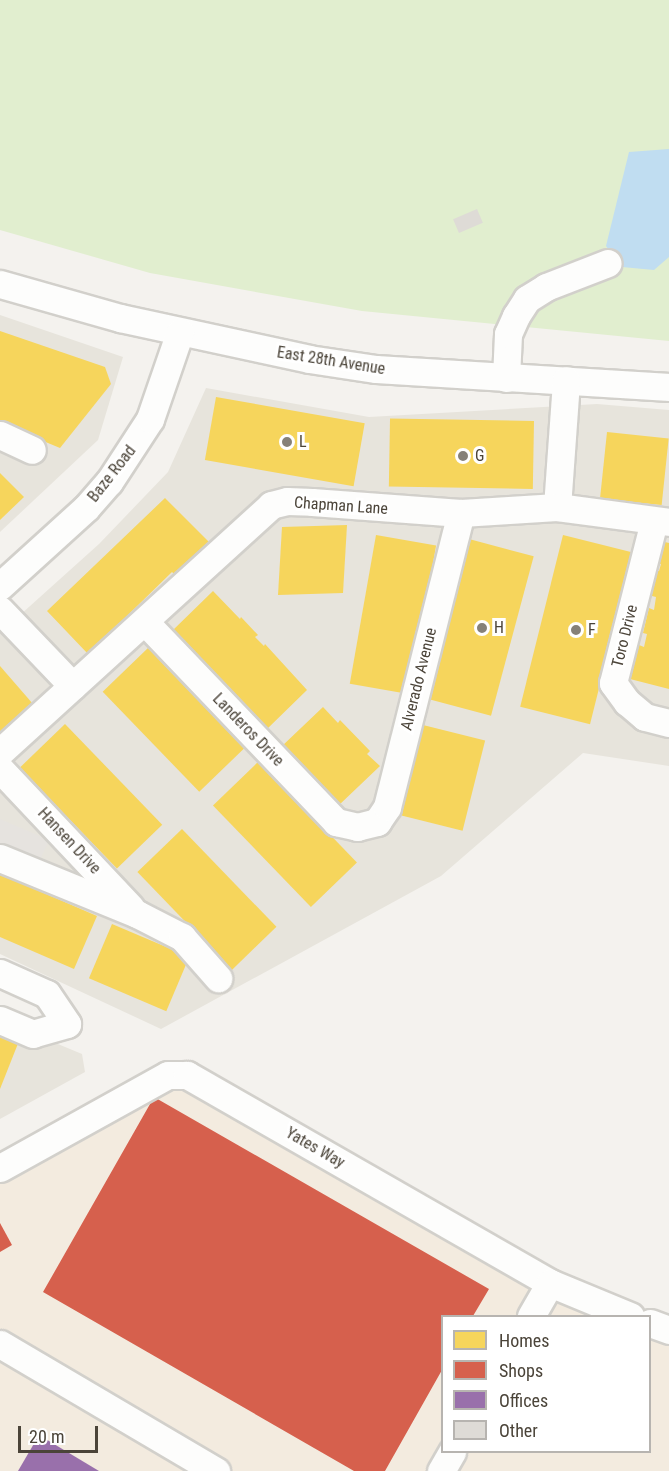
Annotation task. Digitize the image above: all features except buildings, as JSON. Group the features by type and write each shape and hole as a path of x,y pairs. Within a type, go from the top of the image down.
{"street":[{"path":"506,378 508,334 527,299 546,287 597,267"},
{"name":"East 28th Avenue","path":"0,284 180,332 309,359 376,369 669,387"},
{"name":"Baze Road","path":"0,586 86,508 109,482 150,419 180,332"},
{"path":"557,507 566,380"},
{"path":"0,435 32,450"},
{"name":"Chapman Lane","path":"0,752 271,505 287,501 312,502 461,513 557,507 661,521"},
{"name":"Alverado Avenue","path":"357,827 377,822 387,807 461,513"},
{"name":"Toro Drive","path":"661,521 613,683 627,702 645,717 669,723"},
{"path":"0,610 73,686"},
{"name":"Landeros Drive","path":"145,622 336,822 357,827"},
{"name":"Hansen Drive","path":"0,769 137,914"},
{"name":"Hansen Drive","path":"0,858 137,914 182,937 218,978"},
{"path":"0,973 47,994 67,1024 33,1034 0,1020"},
{"name":"Yates Way","path":"0,1168 168,1075 187,1075 550,1283 625,1315"},
{"path":"532,1315 550,1283"},
{"path":"651,1323 669,1330"},
{"path":"0,1344 216,1471"},
{"path":"441,1471 451,1453"}],"shaded area":[{"path":"0,315 123,357 98,440 0,532"},
{"path":"206,388 369,417 597,404 669,410 669,766 583,753 441,876 161,1029 0,954 0,633 99,544 168,472"},
{"path":"0,819 49,840 40,860 0,843"},
{"path":"0,1020 82,1054 85,1072 0,1119"},
{"path":"177,1085 644,1315 441,1315 441,1453 651,1453 651,1319 669,1328 669,1471 0,1471 0,1183"}],"green space":[{"path":"0,0 669,0 669,341 362,311 150,273 0,230"}],"water":[{"path":"669,149 669,257 654,270 622,267 606,246 629,152"}],"place":[{"name":"L","path":"287,442"},
{"name":"G","path":"463,456"},
{"name":"H","path":"482,628"},
{"name":"F","path":"576,630"}]}
